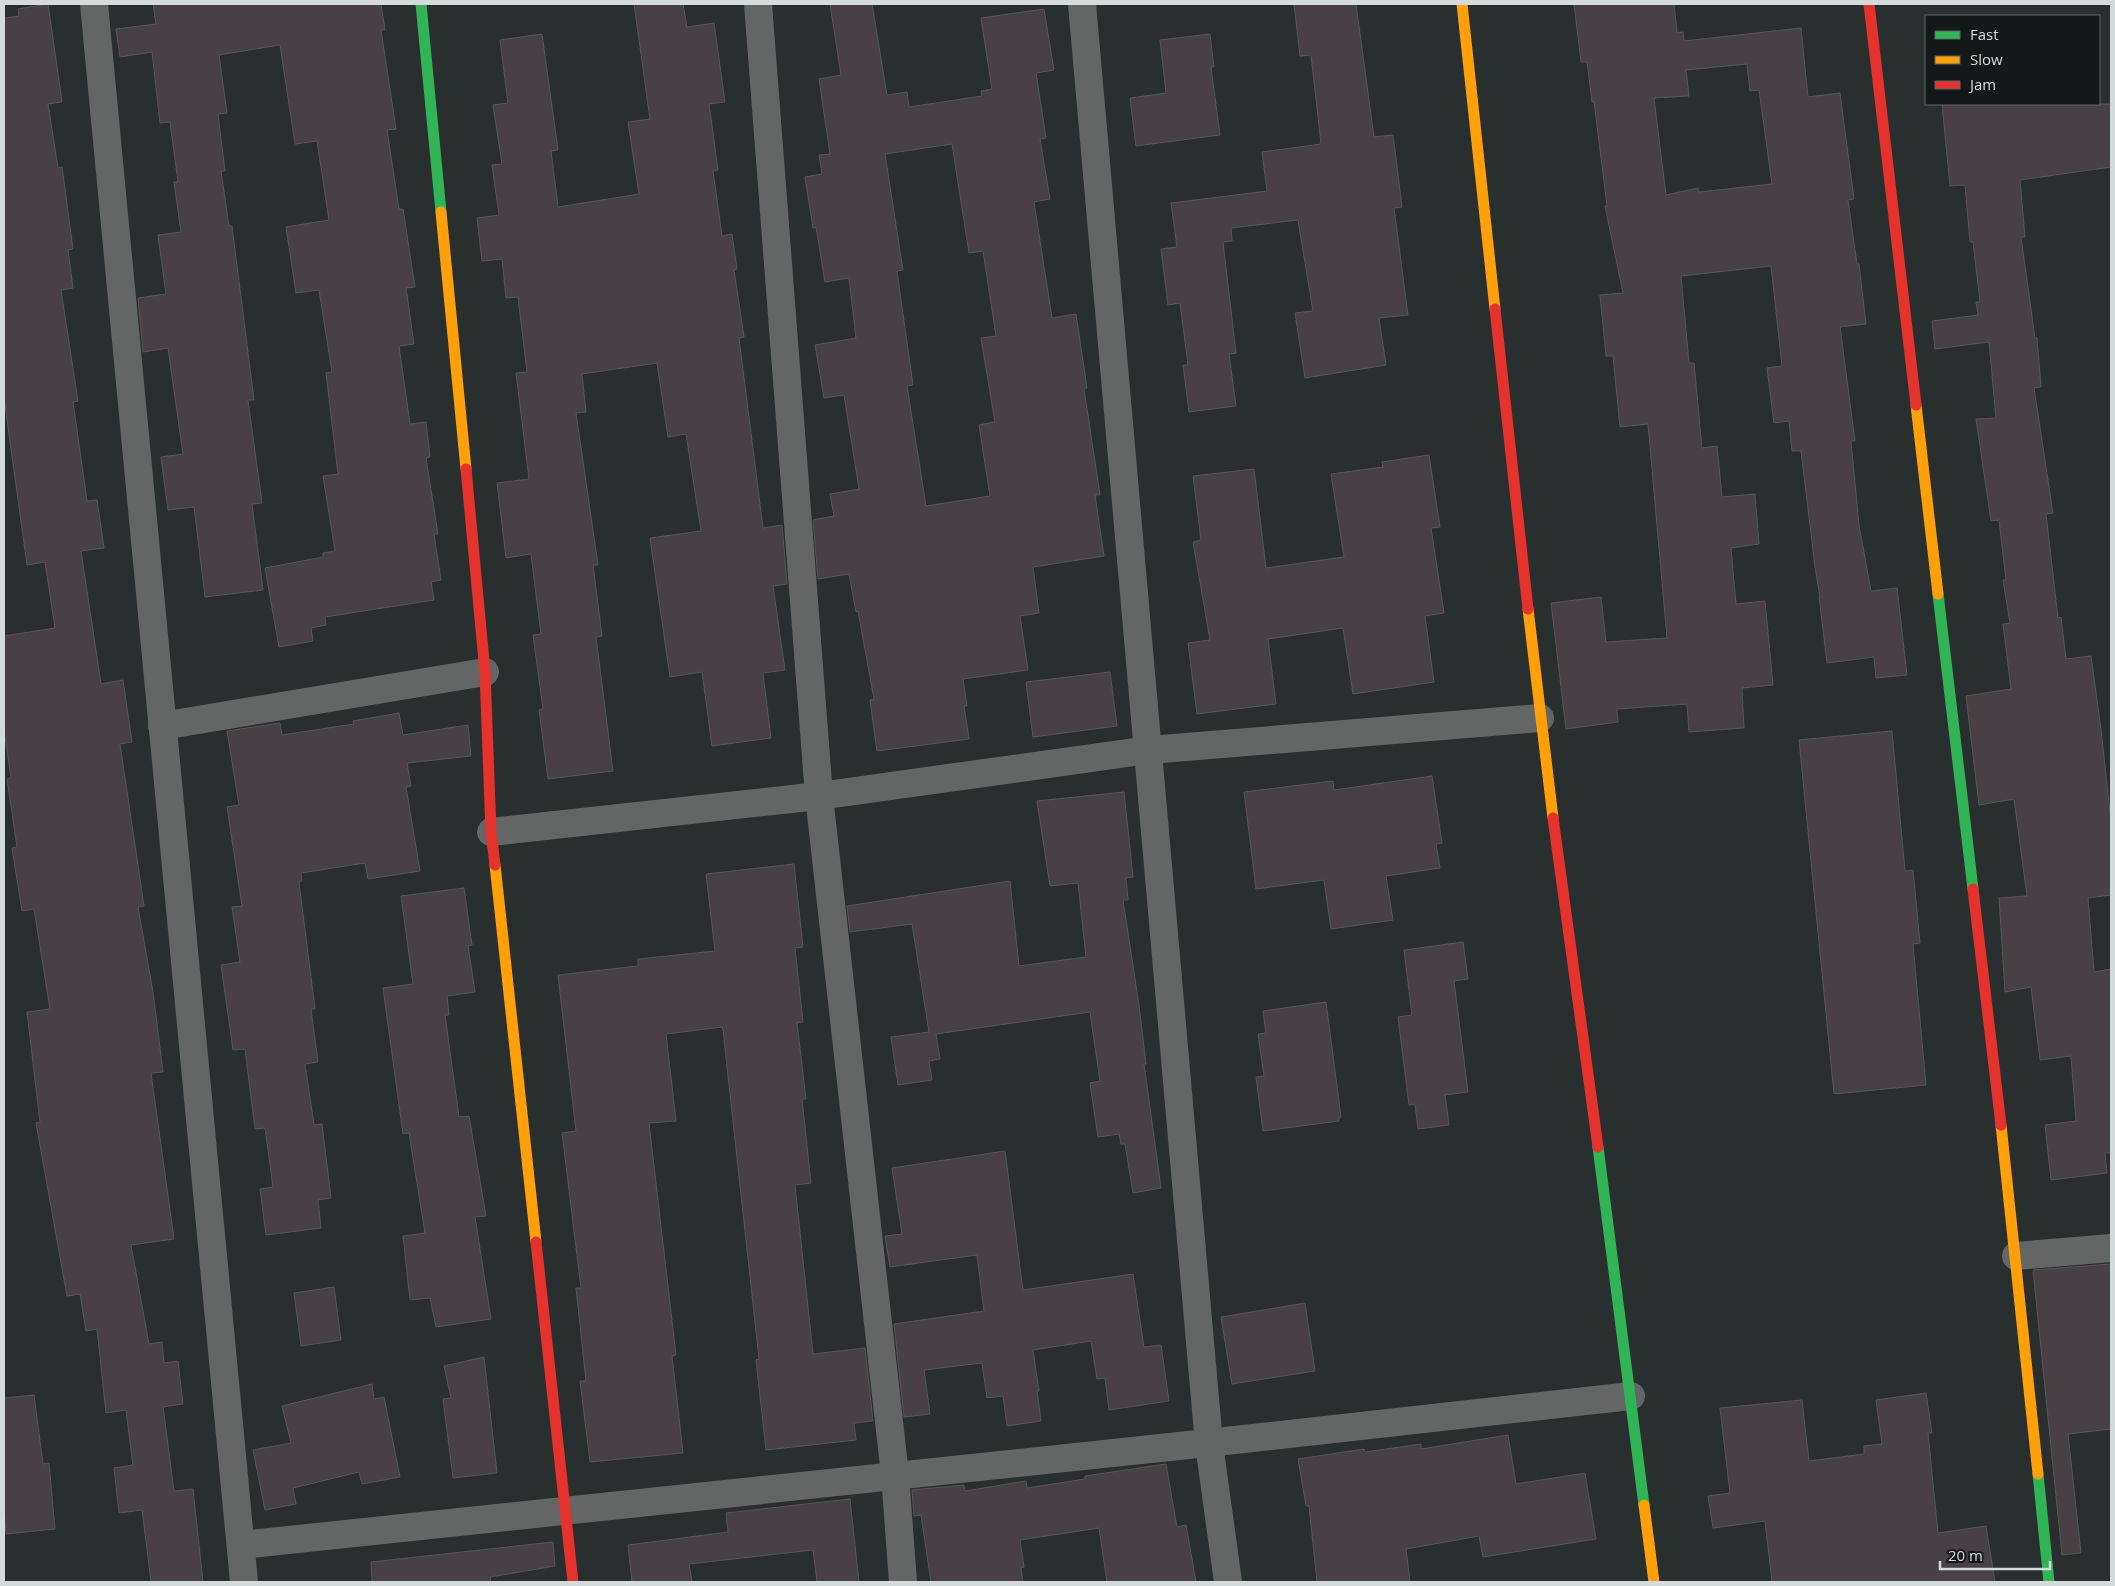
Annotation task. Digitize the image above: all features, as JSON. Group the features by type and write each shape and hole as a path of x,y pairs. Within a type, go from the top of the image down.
{"street":[{"path":"94,4 244,1582"},
{"path":"421,4 485,672 491,832 573,1582"},
{"path":"758,4 819,796 895,1475 903,1582"},
{"path":"1082,4 1209,1444 1228,1582"},
{"path":"1462,4 1540,718 1631,1396 1654,1582"},
{"path":"1869,4 2016,1256 2049,1582"},
{"path":"162,726 485,672"},
{"path":"491,832 819,796 1149,750 1540,718"},
{"path":"2016,1256 2111,1248"},
{"path":"241,1545 895,1475 1209,1444 1631,1396"}],"building":[{"path":"48,4 62,102 48,104 58,168 62,167 73,249 68,250 73,288 61,290 78,401 73,402 87,501 97,500 104,548 81,551 101,684 123,680 132,742 120,744 144,906 138,907 153,992 163,1072 151,1073 174,1239 131,1245 149,1344 162,1342 164,1363 178,1361 183,1404 163,1407 174,1491 193,1489 203,1582 151,1582 142,1510 119,1513 114,1468 133,1465 126,1410 106,1413 97,1329 86,1331 80,1294 67,1296 36,1123 40,1122 27,1012 50,1009 34,909 22,911 12,848 17,847 7,779 11,778 4,730 4,636 55,628 45,562 27,565 4,398 4,18 19,16 18,9"},
{"path":"153,4 381,4 385,30 381,30 396,129 387,130 399,209 403,209 415,287 406,288 414,344 399,346 410,424 426,422 430,457 426,458 438,534 434,534 441,580 431,582 434,600 325,617 326,625 311,628 313,641 279,647 265,568 323,557 323,553 335,551 323,476 338,474 326,373 332,372 319,290 296,293 286,227 329,220 317,141 295,144 280,45 219,55 227,113 218,114 225,171 221,171 229,226 232,226 254,400 248,400 262,503 252,504 263,590 205,597 194,507 168,510 161,457 183,454 168,348 143,352 138,298 166,294 158,235 181,232 174,182 178,182 170,122 160,123 152,52 120,57 116,29 156,24"},
{"path":"634,4 683,4 687,27 714,23 725,102 709,104 718,170 713,171 722,236 732,234 737,269 734,270 744,337 739,338 763,528 782,525 787,584 773,586 785,670 763,673 771,738 712,746 702,672 670,677 650,538 701,531 686,434 668,437 657,363 582,374 586,412 576,413 598,565 593,565 602,636 596,637 613,771 548,779 539,710 543,709 533,635 541,634 531,554 506,558 497,483 529,479 516,373 527,372 518,297 506,298 502,259 482,261 477,218 499,215 492,165 502,164 493,105 508,103 500,40 542,34 558,150 551,151 558,207 639,194 628,122 650,119"},
{"path":"830,4 872,4 887,95 907,92 909,107 982,96 981,91 992,89 981,18 1044,9 1054,70 1036,73 1046,138 1040,139 1050,199 1034,202 1052,318 1076,314 1087,388 1084,389 1100,495 1095,495 1104,556 1033,567 1039,613 1020,616 1028,670 963,679 967,706 964,706 969,739 877,751 870,700 874,699 858,611 856,612 849,574 818,579 813,520 834,516 830,494 859,489 844,395 824,398 815,345 856,338 849,278 825,282 816,227 813,228 805,177 822,174 819,155 830,154 819,79 841,75","holes":["952,144 969,253 983,251 996,336 981,338 995,422 979,425 990,496 926,506 907,386 913,385 897,271 903,270 885,154"]},
{"path":"1294,4 1356,4 1374,137 1393,135 1402,207 1394,208 1408,315 1379,318 1386,365 1305,378 1295,313 1313,311 1298,220 1231,228 1232,241 1223,242 1236,353 1229,354 1236,406 1189,412 1183,365 1188,365 1180,303 1168,305 1161,249 1177,247 1171,203 1267,191 1262,152 1321,144 1311,55 1300,56"},
{"path":"1574,4 1674,4 1677,33 1683,32 1684,41 1801,28 1808,97 1840,93 1854,199 1848,200 1857,264 1859,264 1866,324 1840,327 1855,441 1851,441 1859,525 1871,591 1897,588 1907,675 1876,678 1874,657 1827,663 1801,451 1792,451 1789,421 1774,423 1767,368 1782,366 1771,266 1681,276 1689,363 1694,363 1702,448 1717,446 1722,497 1755,494 1759,544 1731,548 1736,604 1765,601 1773,685 1742,688 1744,728 1689,732 1687,704 1617,709 1618,722 1566,729 1551,603 1601,597 1606,642 1667,638 1648,424 1620,427 1613,356 1606,356 1600,295 1623,293 1605,206 1607,206 1587,62 1581,62","holes":["1747,64 1750,91 1759,90 1772,184 1699,192 1698,188 1666,195 1654,98 1689,96 1686,70"]},
{"path":"1210,34 1214,67 1211,67 1220,135 1136,146 1130,98 1166,93 1160,40"},
{"path":"2111,104 2111,167 2020,180 2025,237 2021,237 2035,338 2037,338 2041,387 2034,388 2053,513 2046,514 2058,618 2061,617 2066,659 2091,656 2111,821 2111,895 2088,898 2094,972 2111,969 2111,1153 2105,1153 2107,1173 2051,1180 2045,1125 2076,1121 2071,1056 2040,1060 2031,987 2005,992 1999,898 2027,896 2014,799 1979,805 1966,696 2011,689 2003,624 2010,623 2003,580 2006,580 1999,520 1991,521 1976,419 1996,418 1989,342 1935,349 1932,321 1978,315 1976,302 1980,302 1973,242 1970,242 1965,185 1950,186 1942,105"},
{"path":"1429,455 1440,527 1431,528 1444,613 1425,616 1434,682 1353,694 1343,628 1268,639 1276,704 1197,714 1188,643 1210,640 1193,542 1201,540 1193,476 1254,469 1266,568 1344,557 1331,474 1383,467 1382,462"},
{"path":"1110,672 1117,726 1033,737 1026,682"},
{"path":"399,713 403,735 468,725 471,756 407,763 411,786 406,787 420,871 368,879 365,863 301,873 302,881 299,882 315,1009 311,1009 318,1062 305,1064 314,1125 322,1124 331,1198 318,1200 321,1228 266,1235 260,1189 273,1187 265,1128 255,1129 245,1049 233,1050 221,965 240,962 232,907 242,906 227,807 239,805 227,731 280,723 282,735 354,724 353,721"},
{"path":"1892,731 1905,871 1913,870 1920,943 1913,944 1926,1085 1834,1094 1799,740"},
{"path":"1432,776 1442,843 1436,844 1440,868 1386,876 1393,920 1331,929 1324,880 1256,889 1244,792 1333,781 1334,790"},
{"path":"1124,792 1133,877 1126,878 1128,900 1123,900 1139,1005 1146,1064 1144,1064 1161,1188 1133,1193 1125,1144 1121,1144 1119,1134 1098,1137 1090,1083 1100,1081 1090,1012 936,1034 940,1059 929,1061 932,1080 898,1085 891,1037 929,1032 912,924 850,932 847,906 1010,881 1019,966 1086,957 1078,883 1050,886 1037,801"},
{"path":"794,864 803,947 795,948 803,1022 797,1023 806,1099 802,1099 811,1183 795,1185 813,1354 865,1348 873,1421 854,1423 856,1440 766,1450 756,1360 759,1359 723,1030 722,1027 666,1034 676,1121 649,1123 676,1355 672,1356 683,1453 590,1462 580,1381 586,1381 576,1288 581,1288 562,1133 576,1131 558,975 638,966 638,959 715,951 706,874"},
{"path":"464,888 472,945 468,946 475,992 447,996 449,1015 445,1015 459,1117 469,1116 486,1216 475,1217 491,1319 436,1327 430,1298 410,1300 403,1236 425,1233 409,1133 403,1134 383,988 413,984 401,896"},
{"path":"1463,942 1468,979 1454,981 1468,1092 1445,1095 1449,1125 1418,1129 1415,1104 1409,1105 1398,1017 1412,1015 1404,950"},
{"path":"1326,1002 1341,1117 1339,1121 1263,1131 1256,1077 1264,1076 1258,1034 1266,1033 1263,1011"},
{"path":"1005,1151 1023,1290 1133,1274 1144,1347 1161,1345 1169,1401 1109,1410 1105,1378 1097,1379 1091,1341 1033,1350 1041,1421 1007,1426 1003,1396 987,1398 982,1363 924,1370 930,1414 904,1417 894,1324 984,1311 977,1255 890,1267 885,1236 902,1234 892,1168"},
{"path":"2111,1264 2111,1429 2068,1434 2081,1553 2062,1555 2033,1270"},
{"path":"334,1287 341,1340 301,1346 294,1293"},
{"path":"1305,1303 1315,1371 1232,1384 1221,1317"},
{"path":"484,1357 497,1473 453,1478 443,1399 451,1398 444,1366"},
{"path":"372,1384 374,1399 384,1397 400,1477 362,1484 359,1472 293,1488 296,1504 265,1510 253,1450 291,1443 282,1406"},
{"path":"1926,1393 1932,1433 1928,1433 1938,1533 1986,1526 1995,1582 1772,1582 1765,1521 1713,1528 1708,1496 1730,1493 1720,1408 1802,1400 1809,1461 1864,1454 1864,1446 1882,1444 1876,1400"},
{"path":"34,1395 43,1464 49,1463 55,1529 6,1534 4,1508 4,1398"},
{"path":"1508,1435 1516,1484 1585,1473 1596,1539 1483,1557 1479,1536 1406,1549 1410,1582 1317,1582 1309,1506 1306,1506 1298,1459 1364,1449 1365,1452 1421,1444 1421,1449"},
{"path":"1166,1464 1177,1527 1186,1525 1196,1582 1107,1582 1099,1528 1020,1540 1024,1567 1021,1568 1023,1582 931,1582 921,1515 914,1516 912,1490 964,1485 965,1491 1026,1481 1027,1488 1085,1479 1085,1476"},
{"path":"850,1499 859,1582 817,1582 813,1550 689,1564 692,1582 632,1582 628,1545 728,1532 726,1513"},
{"path":"553,1542 555,1566 490,1577 491,1582 372,1582 371,1562"}],"traffic: fast":[{"path":"421,4 441,212"},
{"path":"1938,594 1973,889"},
{"path":"1598,1147 1644,1505"},
{"path":"2038,1474 2049,1582"}],"traffic: slow":[{"path":"1462,4 1495,309"},
{"path":"441,212 466,469"},
{"path":"1916,405 1938,594"},
{"path":"1528,609 1553,818"},
{"path":"495,865 536,1242"},
{"path":"2001,1125 2038,1474"},
{"path":"1644,1505 1654,1582"}],"traffic: jam":[{"path":"1869,4 1916,405"},
{"path":"1495,309 1528,609"},
{"path":"466,469 485,672 491,832 495,865"},
{"path":"1553,818 1598,1147"},
{"path":"1973,889 2001,1125"},
{"path":"536,1242 573,1582"}]}
